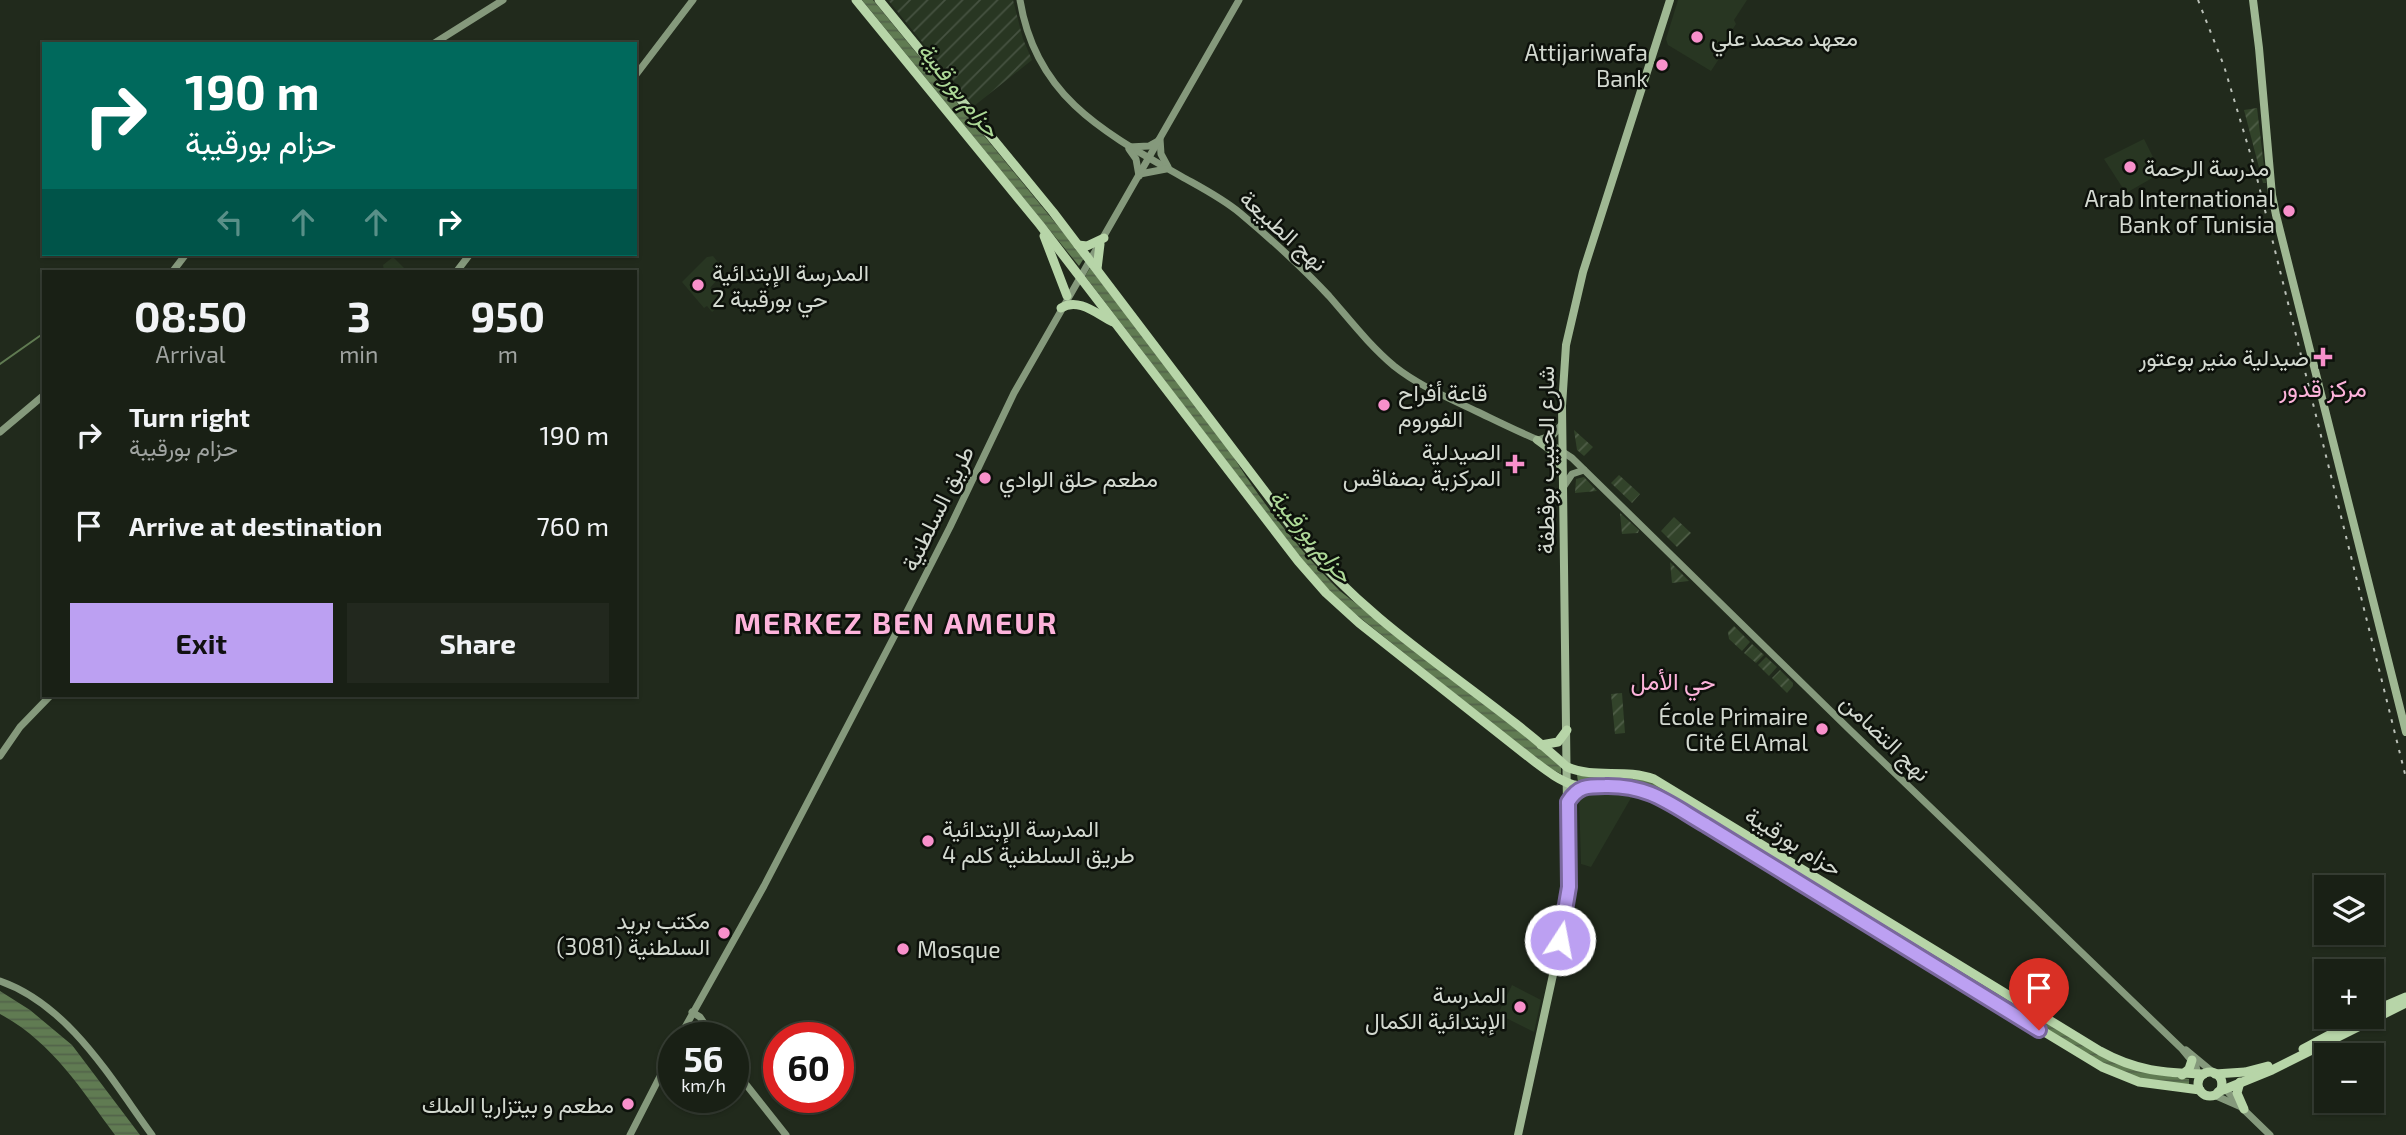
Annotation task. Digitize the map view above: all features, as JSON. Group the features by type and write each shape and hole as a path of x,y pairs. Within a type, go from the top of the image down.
{"highway":[{"name":"حزام بورقيبة","path":"856,0 1042,228 1283,543 1326,593 1359,623 1525,755 1568,783 1619,786 1647,791 2102,1068 2138,1082 2200,1080"},
{"path":"879,0 1090,259 1296,533 1327,570 1378,616 1567,767"},
{"path":"1042,228 1067,296"},
{"path":"1078,245 1087,246 1102,241 1098,270"},
{"path":"1061,308 1070,303 1077,304 1116,323"},
{"path":"1541,745 1558,742 1567,730"},
{"name":"حزام بورقيبة","path":"1567,767 1587,773 1631,773 1654,779 2090,1046 2139,1068 2200,1080"},
{"path":"1568,802 1575,792 1584,786"},
{"path":"2384,1006 2404,998"},
{"path":"2340,1029 2289,1056 2253,1070 2215,1074 2200,1080 2206,1095 2272,1070 2404,998"},
{"path":"2182,1075 2189,1069 2192,1060"},
{"path":"2215,1074 2220,1090"},
{"path":"2240,1082 2237,1093 2242,1108"}],"main road":[{"name":"شارع الحبيب بوقطفة","path":"1518,1135 1567,908 1568,783 1562,374 1572,315 1583,272 1670,0"},
{"path":"2253,0 2272,195 2406,732"},
{"path":"1537,440 1552,451 1564,473"}],"street":[{"path":"436,42 503,0"},
{"path":"637,73 693,0"},
{"name":"نهج الطبيعة","path":"1020,0 1033,48 1041,65 1058,89 1086,118 1127,146 1236,210 1301,267 1378,351 1403,372 1439,394 1563,452"},
{"name":"طريق السلطنية","path":"687,1022 777,862 938,551 1014,393 1238,0"},
{"path":"1159,140 1161,154 1170,170 1139,175 1136,159 1127,146 1149,146 1159,140"},
{"path":"174,270 184,256"},
{"path":"458,270 468,256"},
{"path":"0,432 42,397"},
{"path":"1537,440 1553,435 1563,424"},
{"name":"نهج التضامن","path":"1563,452 2182,1049 2192,1060 2200,1080"},
{"path":"1564,486 1572,474 1584,470"},
{"path":"0,756 20,727 49,697"},
{"path":"0,981 25,992 74,1033 152,1135"},
{"path":"692,1012 703,1022"},
{"name":"نهج التضامن","path":"2182,1049 2199,1059 2215,1074"},
{"path":"630,1135 658,1080"},
{"path":"749,1088 786,1135"},
{"path":"2220,1090 2242,1108"},
{"path":"2220,1090 2270,1135"}],"shaded area":[{"path":"862,0 873,0 1084,258 1079,266"},
{"path":"888,0 1013,0 1023,39 1032,60 974,106"},
{"name":"معهد محمد علي","path":"1678,0 1747,0 1734,20 1736,24 1727,38 1730,42 1711,71 1668,45 1666,39"},
{"path":"2257,108 2266,183 2263,183 2244,110"},
{"name":"مدرسة الرحمة","path":"2144,139 2154,159 2149,161 2154,177 2126,193 2104,159"},
{"name":"المدرسة الإبتدائية حي بورقيبة 2","path":"713,256 720,265 721,275 710,288 724,302 712,312 707,306 704,308 682,282 707,257"},
{"path":"393,257 406,270 384,270 383,265"},
{"path":"1090,268 1227,446 1279,522 1325,575 1340,591 1551,757 1561,767 1561,774 1544,765 1338,600 1302,560 1085,276"},
{"path":"1574,430 1593,447 1584,456 1577,450"},
{"path":"1619,475 1640,494 1632,503 1611,483"},
{"path":"1584,477 1597,491 1575,493 1576,479"},
{"path":"1620,513 1639,530 1638,533 1622,534"},
{"path":"1674,517 1691,533 1677,547 1661,531"},
{"path":"1670,562 1689,581 1672,583"},
{"path":"1734,626 1750,642 1742,651 1729,639 1728,632"},
{"path":"1752,644 1764,655 1756,663 1744,653"},
{"path":"1766,657 1777,667 1769,676 1758,665"},
{"path":"1780,670 1793,683 1787,693 1772,678"},
{"path":"1622,693 1625,733 1615,734 1611,694"},
{"path":"1577,775 1652,781 2097,1052 2148,1073 2189,1079 2189,1086 2154,1083 2110,1068 1649,788 1578,782"},
{"path":"1581,790 1635,791 1591,867 1581,864"},
{"name":"المدرسة الإبتدائية الكمال","path":"1512,985 1541,1000 1534,1032 1498,1014"},
{"path":"0,991 30,1010 72,1045 140,1135 115,1135 50,1052 18,1025 0,1014"}],"waterway":[{"path":"0,364 42,334"}],"railway":[{"path":"2198,0 2224,66 2254,166 2406,778"}],"place":[{"name":"معهد محمد علي","path":"1697,37"},
{"name":"Attijariwafa Bank","path":"1662,65"},
{"name":"مدرسة الرحمة","path":"2130,167"},
{"name":"Arab International Bank of Tunisia","path":"2289,211"},
{"name":"المدرسة الإبتدائية حي بورقيبة 2","path":"698,285"},
{"name":"صيدلية منير بوعتور","path":"2323,357"},
{"name":"قاعة أفراح الفوروم","path":"1384,405"},
{"name":"الصيدلية المركزية بصفاقس","path":"1515,464"},
{"name":"مطعم حلق الوادي","path":"985,478"},
{"name":"École Primaire Cité El Amal","path":"1822,729"},
{"name":"المدرسة الإبتدائية طريق السلطنية كلم 4","path":"928,841"},
{"name":"مكتب بريد السلطنية (3081)","path":"724,933"},
{"name":"Mosque","path":"903,949"},
{"name":"المدرسة الإبتدائية الكمال","path":"1520,1007"},
{"name":"مطعم و بيتزاريا الملك","path":"628,1104"}],"district":[{"name":"مركز قدور","path":"2323,387"},
{"name":"MERKEZ BEN AMEUR","path":"896,622"},
{"name":"حي الأمل","path":"1673,680"}],"route":[{"path":"1560,940 1569,887 1568,802 1575,792 1584,786 1632,787 1652,793 1706,825 2039,1030"}]}
